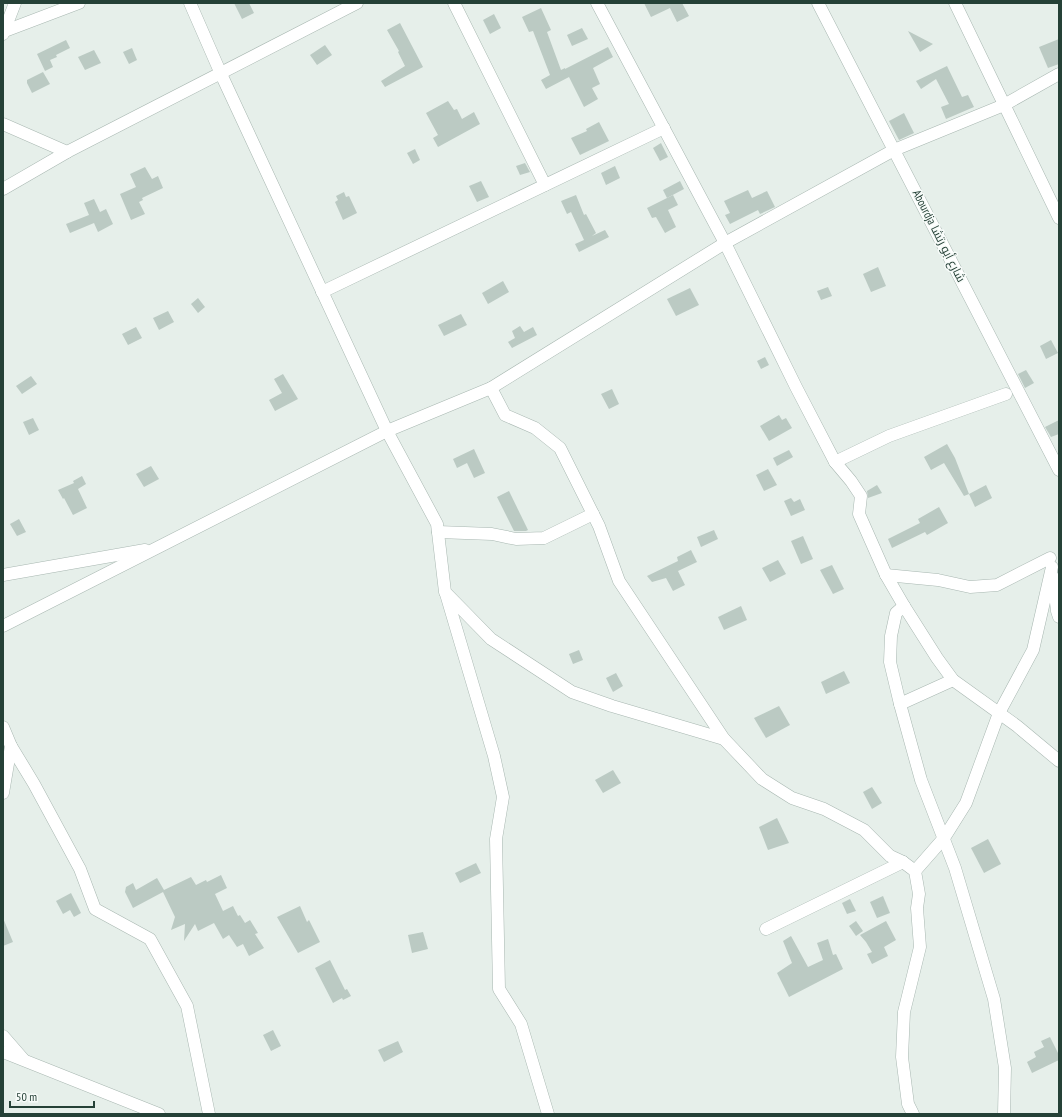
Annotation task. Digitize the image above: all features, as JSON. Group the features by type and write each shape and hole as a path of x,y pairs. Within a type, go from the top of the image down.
{"street":[{"path":"4,33 16,3"},
{"path":"4,33 79,3"},
{"path":"190,3 221,74 387,431 437,524 445,592 494,756 503,797 496,839 499,989 521,1024 548,1114"},
{"path":"3,189 67,152 357,3"},
{"path":"454,3 545,185"},
{"path":"597,3 725,243 835,462 861,496 859,514 886,575 904,606 953,680 1018,726 1059,761"},
{"name":"Abourdja شارع أبو رتشا","path":"818,3 1059,470"},
{"path":"955,3 1059,218"},
{"path":"3,626 387,431 491,388 725,243 894,150 1004,105 1059,74"},
{"path":"3,124 67,152"},
{"path":"322,292 664,128"},
{"path":"491,388 505,415 535,428 560,448 599,526 619,581 724,739 762,779 792,798 824,809 864,830 890,856 903,862 915,871 919,894 917,908 920,947 904,1012 902,1057 908,1104 913,1114"},
{"path":"835,462 890,436 1006,394"},
{"path":"438,532 492,534 516,539 544,538 593,514"},
{"path":"3,575 158,548"},
{"path":"886,575 938,580 970,587 997,585 1050,558"},
{"path":"915,871 944,838 966,803 999,713 1033,650 1052,566 1059,617"},
{"path":"445,592 491,639 572,692 612,706 724,739"},
{"path":"904,606 896,613 891,636 890,662 920,780 955,868 994,999 1005,1068 1004,1114"},
{"path":"900,704 953,680"},
{"path":"3,727 11,746 34,784 80,869 95,909 150,939 187,1006 209,1114"},
{"path":"3,793 11,746"},
{"path":"766,929 903,862"},
{"path":"3,1036 23,1060"},
{"path":"3,1052 159,1114"}],"building":[{"path":"234,3 249,3 254,13 242,19"},
{"path":"644,3 682,3 689,16 677,22 670,8 651,17"},
{"path":"541,8 551,30 547,32 561,70 608,47 613,57 593,68 600,84 592,88 598,99 584,107 569,77 546,89 541,80 550,75 533,31 529,32 522,17"},
{"path":"494,14 501,28 490,34 483,20"},
{"path":"400,23 423,67 385,87 381,81 405,66 398,52 399,51 387,30"},
{"path":"582,28 588,39 572,46 567,35"},
{"path":"908,31 933,44 920,52"},
{"path":"1059,39 1059,64 1048,68 1039,47"},
{"path":"66,40 70,48 56,55 57,57 50,60 53,67 45,71 37,54"},
{"path":"325,45 332,55 317,65 310,55"},
{"path":"132,48 137,60 129,64 123,52"},
{"path":"94,50 101,63 85,70 78,57"},
{"path":"947,66 962,97 968,95 974,107 946,119 941,107 949,104 936,79 921,89 916,81"},
{"path":"43,72 50,84 32,93 27,80"},
{"path":"448,101 454,110 457,109 462,119 474,112 480,124 438,147 433,138 438,135 426,113"},
{"path":"904,113 914,133 899,140 889,121"},
{"path":"599,122 609,141 580,155 571,138 587,131 586,129"},
{"path":"661,143 668,157 660,161 653,148"},
{"path":"415,149 420,160 413,164 407,153"},
{"path":"525,163 530,172 520,175 516,166"},
{"path":"615,166 620,178 606,185 601,173"},
{"path":"145,167 152,179 158,176 163,188 142,198 143,200 139,202 145,214 131,220 120,194 136,187 130,174"},
{"path":"481,181 489,197 477,202 469,186"},
{"path":"680,181 684,189 667,198 663,190"},
{"path":"748,190 752,198 767,191 775,207 760,214 758,210 730,224 725,215 730,213 724,201"},
{"path":"344,192 346,197 349,196 357,213 343,220 335,202 338,200 336,196"},
{"path":"576,195 584,215 586,214 596,233 592,236 605,230 609,237 579,252 575,244 584,240 571,212 567,214 561,201"},
{"path":"673,195 678,205 668,210 676,227 665,233 656,217 652,218 647,208"},
{"path":"94,199 100,212 106,209 113,224 98,232 94,223 70,233 66,224 89,215 84,203"},
{"path":"878,267 886,286 871,292 863,274"},
{"path":"503,281 509,292 488,304 482,293"},
{"path":"828,287 832,296 821,300 817,291"},
{"path":"690,288 699,305 676,316 667,299"},
{"path":"198,298 205,307 198,313 191,304"},
{"path":"168,311 174,322 159,330 153,318"},
{"path":"461,314 467,325 444,336 438,325"},
{"path":"520,326 524,332 533,327 537,335 512,348 508,342 515,338 512,331"},
{"path":"136,327 142,338 128,345 122,334"},
{"path":"1051,340 1058,353 1046,359 1040,346"},
{"path":"765,357 769,365 761,369 757,361"},
{"path":"1026,370 1034,383 1025,388 1018,374"},
{"path":"283,374 298,399 275,411 269,400 282,393 274,379"},
{"path":"31,376 37,384 22,394 16,386"},
{"path":"612,389 619,404 609,409 601,394"},
{"path":"779,415 782,420 786,418 792,428 769,441 760,426"},
{"path":"33,418 39,430 29,435 23,422"},
{"path":"1059,420 1059,434 1051,437 1045,427"},
{"path":"947,444 955,458 969,494 964,496 944,463 931,470 924,457"},
{"path":"474,449 485,473 474,478 467,463 457,468 453,459"},
{"path":"789,450 793,457 777,466 773,458"},
{"path":"151,466 159,479 144,487 136,474"},
{"path":"768,469 777,485 764,491 756,475"},
{"path":"82,476 86,484 78,489 87,508 73,515 58,490 74,483 73,481"},
{"path":"877,485 882,493 868,498 867,491"},
{"path":"986,485 992,498 975,507 969,494"},
{"path":"509,491 528,530 526,531 514,531 497,497"},
{"path":"791,498 794,502 800,499 805,510 791,516 784,501"},
{"path":"939,507 948,523 927,535 925,532 892,548 888,539 920,523 918,519"},
{"path":"19,519 26,532 17,536 10,524"},
{"path":"714,530 718,539 701,547 697,537"},
{"path":"803,536 813,559 801,564 791,541"},
{"path":"691,550 697,562 678,571 685,585 673,591 666,578 652,582 647,576 678,561 677,557"},
{"path":"778,560 786,574 770,582 762,568"},
{"path":"832,565 844,589 833,594 820,570"},
{"path":"741,606 747,620 724,630 718,617"},
{"path":"579,650 583,660 573,664 569,654"},
{"path":"844,671 850,683 826,694 821,682"},
{"path":"616,673 623,686 613,692 606,678"},
{"path":"779,706 790,725 766,738 754,718"},
{"path":"613,770 621,783 603,793 595,780"},
{"path":"872,787 882,803 872,809 863,792"},
{"path":"777,818 789,843 768,850 759,827"},
{"path":"988,839 1001,864 984,873 971,848"},
{"path":"476,863 481,873 460,883 455,873"},
{"path":"221,875 227,888 215,894 223,911 233,906 238,916 240,915 245,923 250,920 258,933 255,934 264,948 249,956 243,944 237,947 229,935 223,939 214,923 198,931 195,924 184,941 185,924 171,930 175,917 163,892 133,908 125,892 126,887 133,883 136,890 157,878 164,890 191,877 196,885 206,880 207,882"},
{"path":"71,893 81,913 74,917 70,910 63,914 56,901"},
{"path":"883,896 890,913 877,918 870,902"},
{"path":"850,899 856,911 847,914 842,903"},
{"path":"300,906 307,922 309,920 320,942 298,953 277,917"},
{"path":"3,918 13,942 3,946"},
{"path":"856,921 863,931 856,936 849,926"},
{"path":"886,921 896,940 884,947 888,956 872,964 867,954 872,952 860,935"},
{"path":"423,932 428,949 412,953 408,935"},
{"path":"791,936 808,967 823,960 817,943 828,939 833,955 836,954 843,969 789,997 777,973 792,963 783,941"},
{"path":"330,960 345,990 347,989 351,996 343,1000 342,998 333,1003 315,968"},
{"path":"273,1030 281,1046 271,1051 263,1035"},
{"path":"1050,1037 1059,1055 1059,1060 1032,1073 1027,1062 1036,1057 1034,1052 1044,1047 1041,1041"},
{"path":"398,1041 403,1052 384,1062 378,1050"}]}
